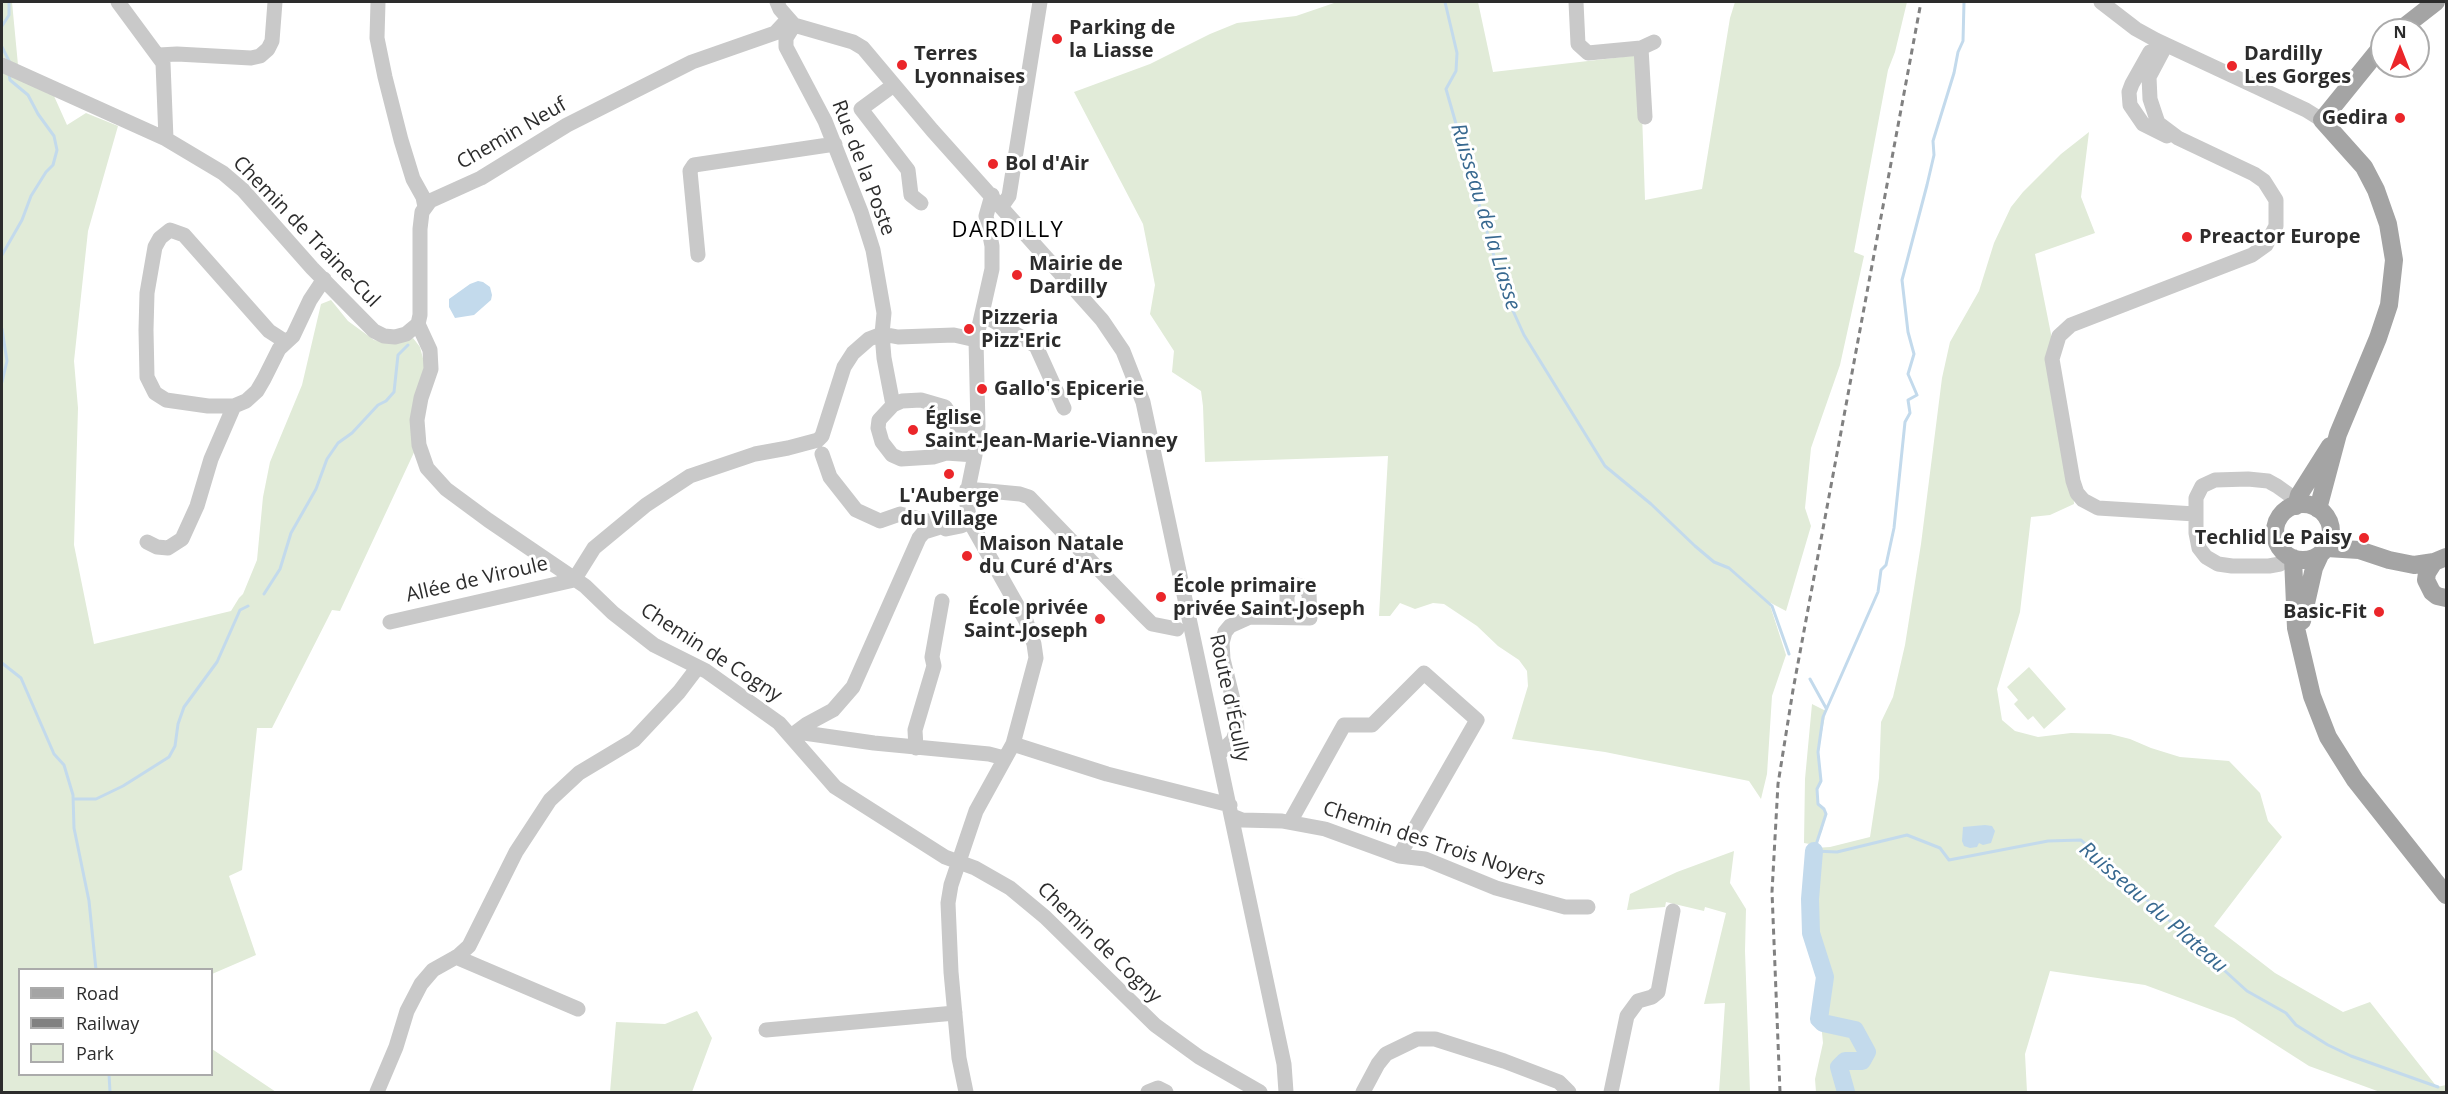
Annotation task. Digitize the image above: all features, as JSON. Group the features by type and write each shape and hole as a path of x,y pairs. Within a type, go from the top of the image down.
{"main road":[{"path":"2415,18 2436,2"},
{"path":"2318,509 2338,434 2390,305 2394,260 2388,224 2376,190 2364,167 2322,120 2370,61"},
{"path":"2296,506 2299,495 2338,434"},
{"path":"2300,637 2308,588 2326,545 2325,515 2318,509 2305,505 2296,506 2281,516 2277,524 2277,542 2286,560 2294,615 2312,696 2328,737 2355,780 2446,895"},
{"path":"2286,560 2302,560 2326,545 2359,550 2414,565 2440,560"},
{"path":"2389,560 2445,600"},
{"path":"2428,586 2427,573 2440,560"}],"street":[{"path":"118,2 163,63 166,139"},
{"path":"159,55 251,58 260,56 268,49 272,40 275,2"},
{"path":"378,2 377,38 385,77 401,140 425,207 420,229 420,315 418,324"},
{"name":"Rue de la Poste","path":"777,2 789,27 786,47 821,111 873,250 884,313 882,333 893,405"},
{"path":"966,1092 959,1058 948,903 951,885 976,811 1013,744 1035,669 1034,644 1026,621 970,522 966,499 978,426 976,340 993,258 986,216 997,201 1009,196 1040,2"},
{"path":"1576,2 1578,44 1588,53 1648,45 1645,117"},
{"path":"2102,2 2129,24 2161,43 2306,110 2322,120"},
{"path":"789,27 853,42 862,48 997,201"},
{"name":"Chemin Neuf","path":"425,207 439,196 481,178 567,125 692,62 789,27"},
{"path":"2161,43 2132,84 2129,92 2130,105 2144,124 2164,136 2178,138 2264,181 2273,194 2278,208 2277,226 2266,245 2252,255 2070,325 2056,343 2052,359 2073,481 2077,493 2083,500 2098,508 2195,514"},
{"name":"Chemin de Traine-Cul","path":"2,65 166,139 207,162 234,181 368,326 384,336 406,334 418,324"},
{"path":"891,87 861,109 908,170 911,195 921,203"},
{"path":"698,255 690,171 694,165 835,144"},
{"name":"Route d'Écully","path":"997,201 1102,320 1137,373 1284,1064 1286,1092"},
{"path":"286,342 269,331 184,235 170,230 165,232 155,247 147,293 147,377 155,393 166,400 183,404 234,406 246,401 257,391 279,349 293,336 310,300 324,279"},
{"path":"982,314 1036,346 1064,408"},
{"name":"Chemin de Cogny","path":"418,324 430,350 431,369 421,398 417,420 419,444 427,468 446,489 585,586 612,613 654,645 730,686 771,716 794,734 835,787 919,842 958,864 975,868 1010,888 1045,917 1155,1025 1199,1057 1260,1092"},
{"path":"574,580 594,548 646,505 690,476 755,454 818,440 822,436 844,367 853,353 869,339 882,333 898,337 954,335 976,340"},
{"path":"975,455 946,453 933,457 901,459 892,455 882,442 878,428 879,420 893,405 911,400 932,402 945,407 957,425 978,426"},
{"path":"147,542 157,547 168,548 182,539 197,506 211,459 234,406"},
{"path":"822,454 830,477 856,510 880,521 900,514 936,523 940,527"},
{"path":"2286,560 2232,566 2218,564 2206,557 2199,548 2195,514 2196,498 2202,486 2215,480 2258,480 2268,481 2279,487 2291,496 2296,506"},
{"path":"2279,487 2294,489 2308,482"},
{"path":"967,489 1025,494 1126,600 1152,624 1177,629"},
{"path":"794,734 833,710 853,687 919,538 924,532 940,527 955,528 970,522"},
{"name":"Allée de Viroule","path":"390,622 574,580"},
{"path":"916,748 915,730 934,666 932,657 942,602"},
{"path":"1219,754 1233,740 1237,729 1236,712 1223,659 1222,643 1226,632 1236,622 1250,617 1287,617"},
{"path":"377,1092 408,1011 421,984 433,970 456,957 476,938 505,871 528,831 550,800 579,773 634,740 679,692 698,667"},
{"path":"1290,822 1344,724 1372,725 1424,673 1477,720 1399,856"},
{"path":"794,734 989,754 1005,758"},
{"name":"Chemin des Trois Noyers","path":"1013,744 1231,811 1242,820 1290,822 1325,829 1399,856 1425,859 1496,888 1565,907 1588,907"},
{"path":"1611,1092 1626,1016 1638,1001 1652,997 1658,992 1673,912"},
{"path":"456,957 578,1009"},
{"path":"766,1030 955,1013"},
{"path":"1364,1092 1378,1064 1386,1054 1410,1040 1435,1039 1504,1061 1559,1082 1569,1092"},
{"name":"Route d'Écully","path":"1284,1064 1298,1092"},
{"path":"1148,1092 1158,1088 1166,1092"}],"green space":[{"path":"2,2 12,2 18,65 2,57"},
{"path":"1337,2 1478,2 1493,72 1640,55 1645,200 1702,189 1730,18 1735,2 1907,2 1895,52 1888,70 1854,252 1864,256 1840,365 1811,448 1805,508 1811,526 1786,611 1769,602 1786,655 1772,696 1767,774 1761,799 1749,781 1605,752 1512,739 1528,686 1527,671 1519,660 1498,646 1477,626 1444,604 1433,603 1415,609 1400,603 1390,616 1379,616 1388,456 1205,462 1201,391 1172,372 1174,351 1150,314 1155,285 1143,224 1074,92 1150,64 1237,23 1296,16"},
{"path":"2,72 54,96 67,125 86,113 118,126 88,231 74,361 78,408 74,545 94,644 231,611 243,594 257,560 263,497 270,462 302,385 321,304 331,300 348,321 374,340 394,344 413,338 420,347 426,370 417,446 340,611 332,610 272,728 257,728 242,870 229,876 256,955 213,974 213,968 18,968 18,1076 213,1076 213,1050 276,1092 2,1092"},
{"path":"2089,132 2081,197 2095,233 2035,254 2054,349 2073,481 2074,504 2050,515 2031,517 2020,612 1997,689 2002,720 2015,731 2038,737 2071,733 2110,734 2180,757 2229,761 2260,793 2268,821 2282,837 2214,926 2275,973 2343,1012 2370,1002 2437,1087 2446,1085 2446,1092 2380,1092 2309,1066 2234,1018 2145,985 2050,971 2025,1054 2027,1092 1816,1092 1815,1079 1823,1043 1818,1013 1825,977 1811,933 1810,899 1815,848 1830,847 1870,837 1879,778 1881,722 1893,697 1905,645 1921,544 1942,378 1950,342 1979,291 1994,243 2011,207 2061,154"},
{"path":"2029,667 2066,709 2044,729 2033,716 2028,720 2014,704 2018,700 2007,687"},
{"path":"1812,704 1826,711 1818,752 1821,781 1817,789 1818,804 1826,814 1822,831 1815,845 1804,843 1805,779"},
{"path":"1734,851 1730,883 1746,909 1745,951 1750,1092 1719,1092 1725,1003 1704,1004 1726,913 1705,907 1704,911 1666,902 1665,907 1627,910 1630,894 1677,872"},
{"path":"697,1011 712,1038 692,1092 610,1092 616,1022 665,1024"}],"water":[{"path":"478,281 490,287 491,300 474,315 455,318 449,307 449,299"},
{"path":"1992,826 1995,831 1991,843 1983,845 1979,843 1977,847 1970,848 1964,846 1963,827"}],"waterway":[{"path":"2,26 9,15 9,2"},
{"name":"Ruisseau de la Liasse","path":"1445,2 1457,53 1456,71 1446,89 1504,291 1524,335 1605,466 1651,504 1714,562 1729,568 1772,606 1789,654"},
{"name":"Ruisseau du Plateau","path":"1964,2 1963,41 1933,141 1934,155 1902,280 1908,332 1914,354 1908,374 1917,395 1908,400 1910,413 1905,422 1894,528 1886,565 1881,570 1878,592 1823,717 1818,752 1821,781 1817,789 1818,804 1826,814 1814,851 1837,852 1907,835 1940,848 1949,860 2048,841 2081,840 2247,991 2286,1013 2296,1025 2351,1056 2438,1087"},
{"path":"2,47 9,61"},
{"path":"2,255 22,220 31,196 53,165 57,150 54,136 28,95 10,80 9,74"},
{"path":"2,329 7,361 2,382"},
{"path":"264,594 280,569 291,533 316,489 327,459 338,443 352,433 378,405 386,401 394,392 398,355 408,345"},
{"path":"73,799 96,799 123,786 169,757 175,746 178,724 184,707 217,662 240,610 248,606"},
{"path":"2,663 21,678 54,754 64,765 73,795 74,828 89,901 96,968"},
{"name":"Ruisseau de la Liasse","path":"1810,679 1826,708"},
{"path":"1814,851 1810,899 1811,933 1825,977 1819,1019 1823,1023 1855,1030 1867,1052 1862,1061 1845,1061 1839,1067 1846,1092"},
{"path":"109,1076 110,1092"}],"railway":[{"path":"1780,1092 1772,892 1778,784 1793,690 1921,2"}],"place":[{"name":"Parking de la Liasse","path":"1057,39"},
{"name":"Terres Lyonnaises","path":"902,65"},
{"name":"Dardilly Les Gorges","path":"2232,66"},
{"name":"Gedira","path":"2400,118"},
{"name":"Bol d'Air","path":"993,164"},
{"name":"Preactor Europe","path":"2187,237"},
{"name":"Mairie de Dardilly","path":"1017,275"},
{"name":"Pizzeria Pizz'Eric","path":"969,329"},
{"name":"Gallo's Epicerie","path":"982,389"},
{"name":"Église Saint-Jean-Marie-Vianney","path":"913,430"},
{"name":"L'Auberge du Village","path":"949,474"},
{"name":"Techlid Le Paisy","path":"2364,538"},
{"name":"Maison Natale du Curé d'Ars","path":"967,556"},
{"name":"École primaire privée Saint-Joseph","path":"1161,597"},
{"name":"Basic-Fit","path":"2379,612"},
{"name":"École privée Saint-Joseph","path":"1100,619"}],"district":[{"name":"DARDILLY","path":"1008,231"}]}
